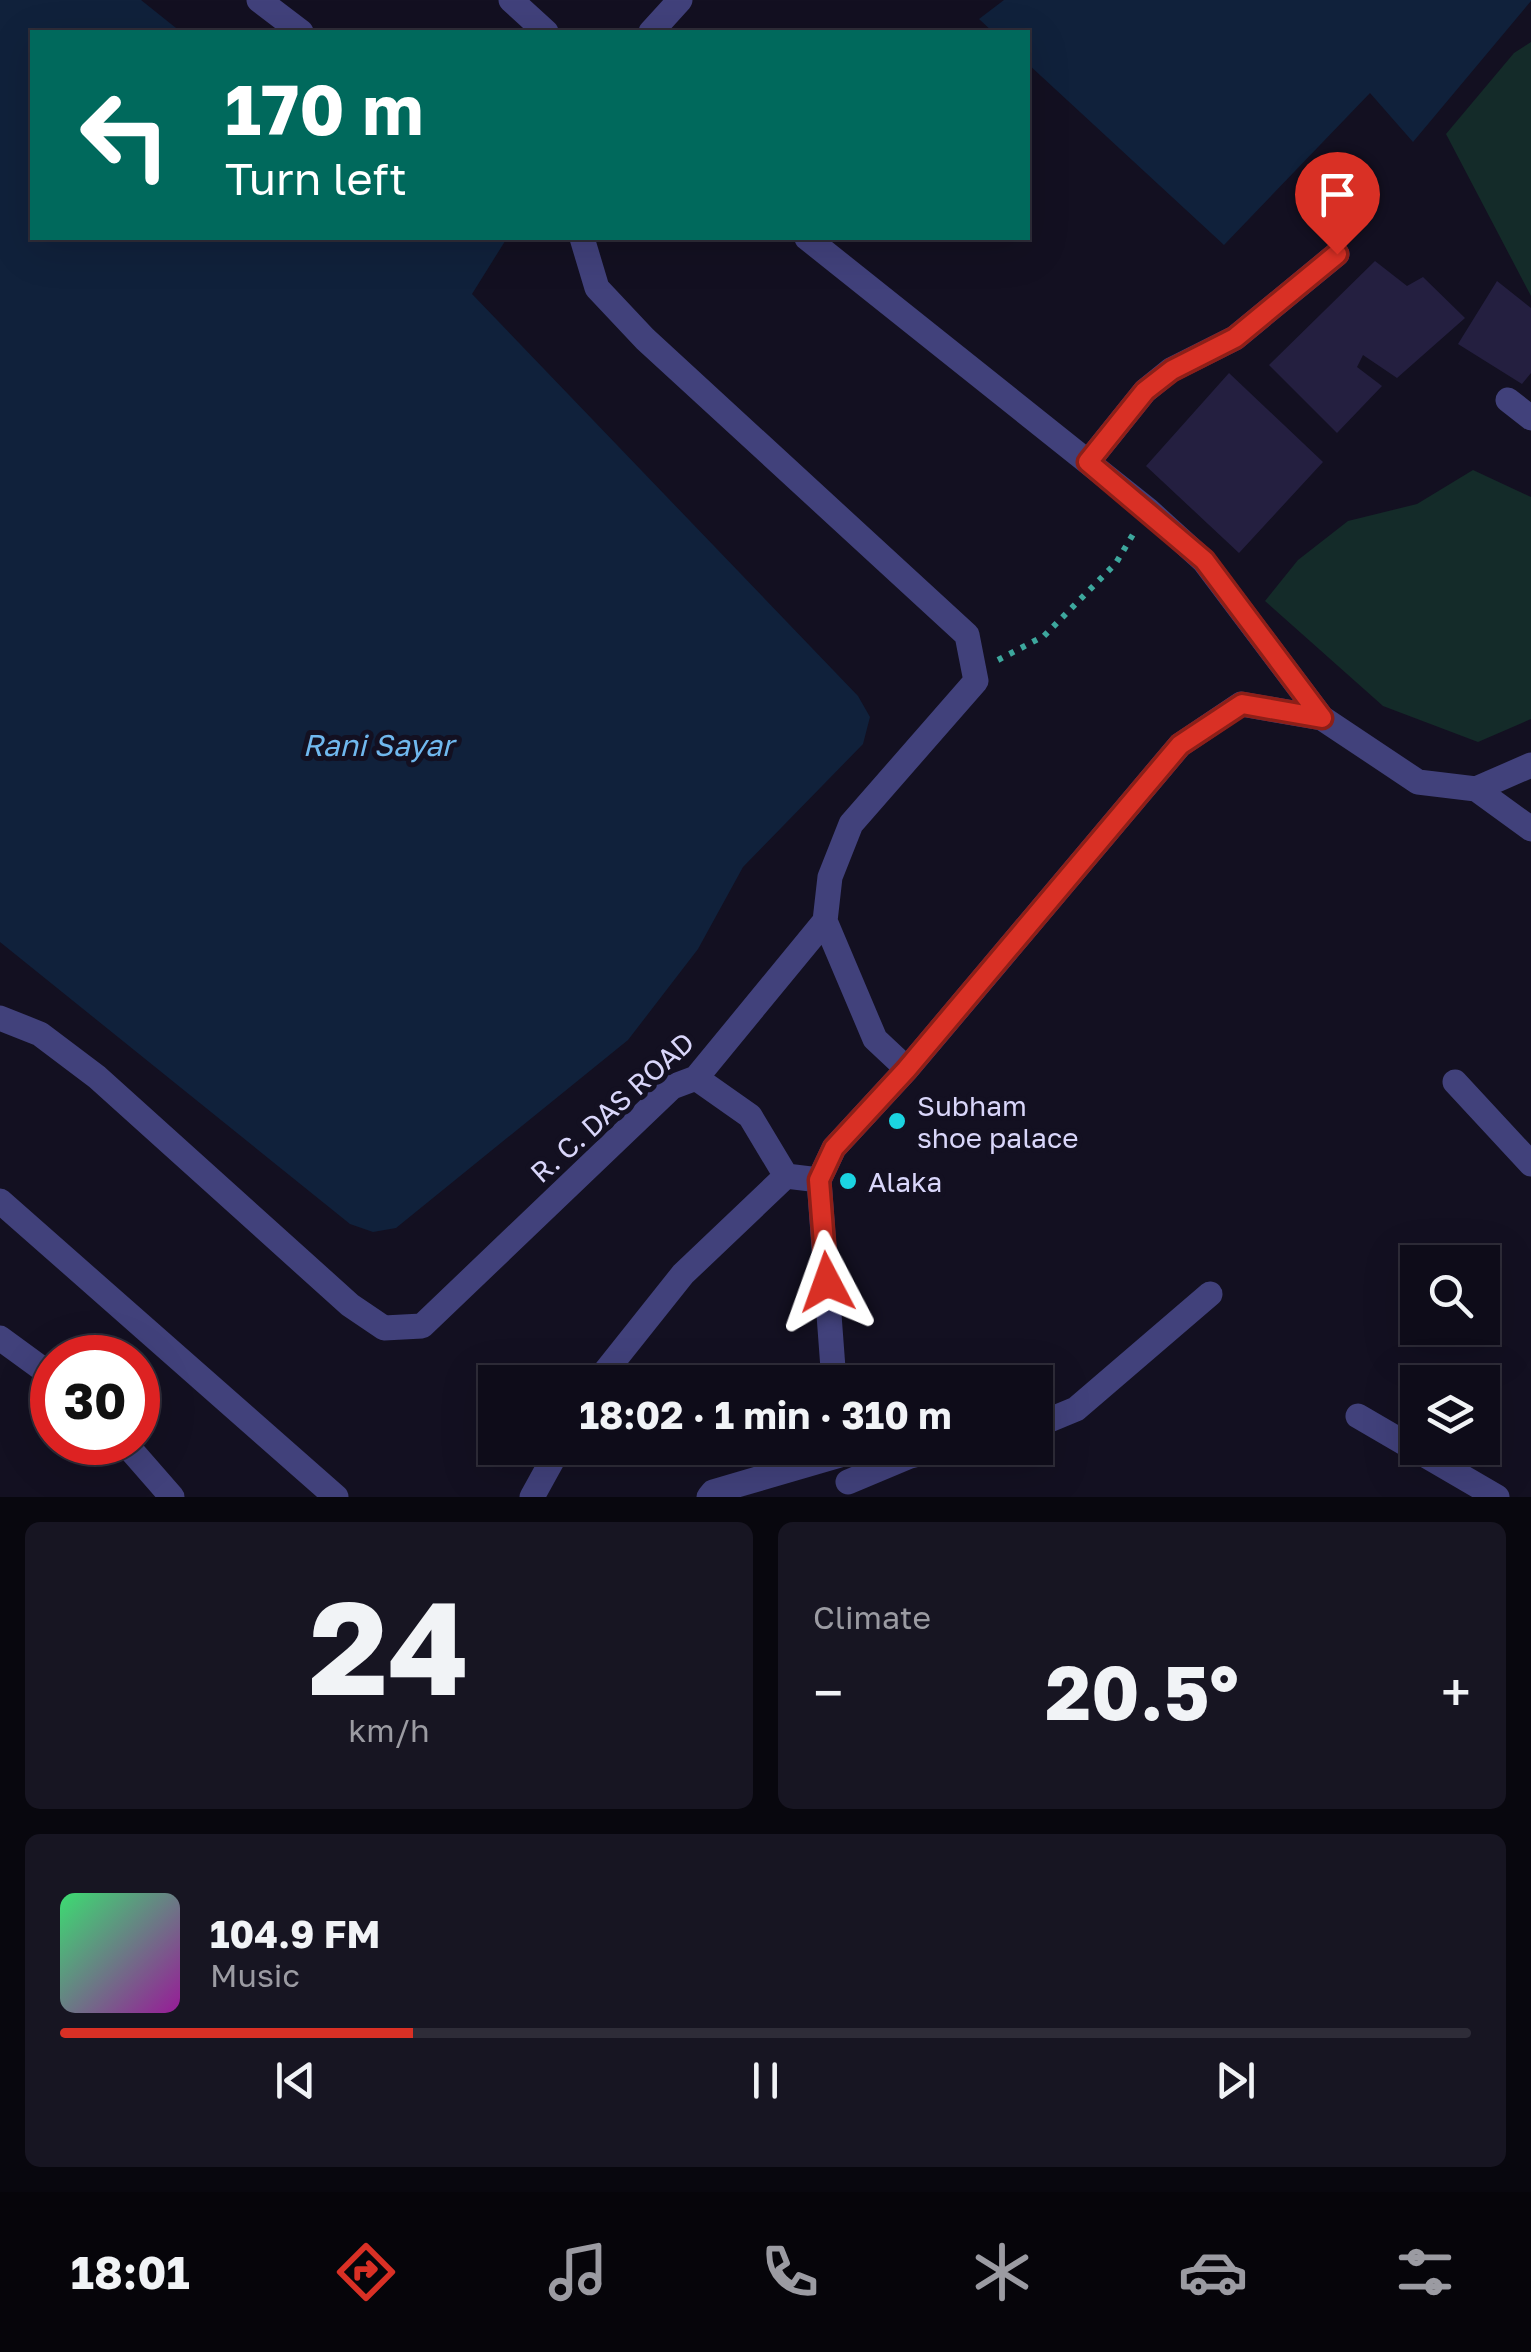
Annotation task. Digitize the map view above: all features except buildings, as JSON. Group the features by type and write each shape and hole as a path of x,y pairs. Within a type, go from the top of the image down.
{"street":[{"path":"259,0 298,30"},
{"path":"512,0 544,30"},
{"path":"654,30 680,0"},
{"path":"583,240 597,288 645,339 966,635 976,681 851,824 830,877 825,921 875,1039 906,1070"},
{"path":"810,240 1148,510 1204,560 1322,718 1418,782 1476,789 1531,828"},
{"path":"1088,462 1145,391 1172,370 1235,338 1337,254"},
{"path":"1508,400 1531,418"},
{"path":"833,1365 819,1180 834,1148 906,1070 1180,745 1242,704 1322,718"},
{"path":"1476,789 1531,765"},
{"name":"R. C. DAS ROAD","path":"0,1018 40,1034 97,1078 350,1306 384,1328 422,1326 672,1087 696,1078 825,921"},
{"path":"696,1078 750,1116 786,1176"},
{"path":"1455,1082 1531,1164"},
{"path":"786,1176 819,1180"},
{"path":"611,1365 684,1274 786,1176"},
{"path":"0,1201 336,1497"},
{"path":"1053,1419 1076,1409 1210,1294"},
{"path":"0,1338 30,1360"},
{"path":"1358,1416 1496,1497"},
{"path":"144,1465 172,1497"},
{"path":"532,1497 550,1465"},
{"path":"709,1497 713,1492 798,1465"},
{"path":"843,1465 850,1489 894,1465"}],"path":[{"path":"974,672 1044,636 1116,563 1148,510"}],"green space":[{"path":"1531,42 1531,296 1446,134 1514,53"},
{"path":"1473,470 1531,497 1531,719 1478,742 1383,706 1265,601 1298,560 1348,521 1417,504"}],"water":[{"name":"Rani Sayar","path":"0,0 141,0 178,30 30,30 30,240 506,240 472,294 858,696 870,717 863,744 743,867 698,949 628,1040 396,1228 373,1232 350,1224 0,942"},
{"path":"1004,0 1531,0 1413,142 1370,93 1224,245 1030,66 1030,30 991,30 979,19"}],"place":[{"name":"Subham shoe palace","path":"897,1121"},
{"name":"Alaka","path":"848,1181"}],"route":[{"path":"827,1282 819,1180 834,1148 906,1070 1180,745 1242,704 1322,718 1204,560 1088,462 1145,391 1172,370 1235,338 1337,254"}]}
